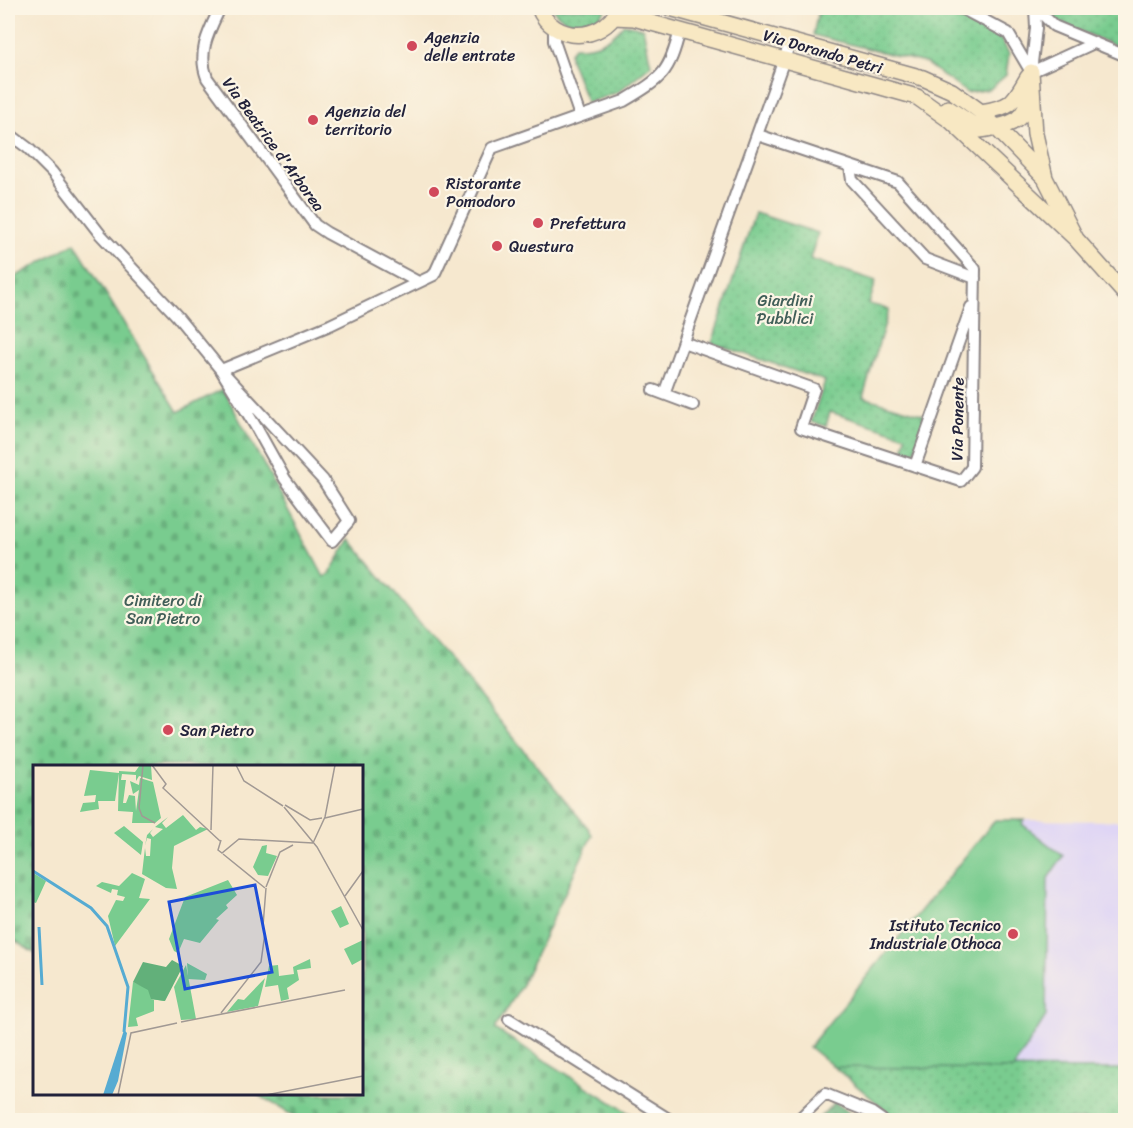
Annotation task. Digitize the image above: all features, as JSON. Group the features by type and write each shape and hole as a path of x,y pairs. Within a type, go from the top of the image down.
{"street":[{"name":"Via Beatrice d'Arborea","path":"220,8 203,50 202,61 207,78 315,225 327,234 418,282"},
{"path":"538,8 554,28 566,34 579,36 604,27 617,12"},
{"name":"Via Dorando Petri","path":"670,8 923,78 952,91 981,112 1045,177"},
{"path":"961,8 1008,33 1031,72 1035,134 1045,177 1076,239 1125,295"},
{"path":"996,127 1019,120 1028,103 1036,28 1035,8"},
{"path":"1035,8 1054,26 1125,56"},
{"name":"Via Dorando Petri","path":"617,12 941,102 981,130 996,127"},
{"path":"554,28 554,41 580,116"},
{"path":"221,370 330,325 434,275 492,148 624,101 658,79 672,61 680,30"},
{"path":"664,394 791,40"},
{"path":"981,112 1003,108 1015,100 1031,72 1095,43"},
{"name":"Via Dorando Petri","path":"917,97 951,121 1076,239"},
{"name":"Via Dorando Petri","path":"996,127 993,146 1039,204"},
{"path":"8,133 28,148 52,172 100,234 177,316 221,370 323,480 349,521 332,541 285,479 221,370"},
{"path":"758,135 898,182 975,269 975,278 925,259 852,180 850,167"},
{"name":"Via Ponente","path":"683,342 814,389 801,428 961,481 972,467 975,278"},
{"path":"915,466 974,298"},
{"path":"653,390 693,405"},
{"path":"509,1019 670,1120"},
{"path":"798,1120 825,1094 872,1113 882,1120"}],"shaded area":[{"name":"Istituto Tecnico Industriale Othoca","path":"995,820 1125,821 1125,1069 834,1067 809,1047"}],"green space":[{"path":"552,8 606,8 594,20 579,23 564,19"},
{"path":"819,8 933,8 1000,37 1009,54 1006,75 990,89 967,93 925,63 813,35"},
{"path":"1055,8 1125,8 1125,50 1054,20"},
{"path":"624,24 643,28 651,65 618,92 587,103 570,59 570,52 574,47 596,45 602,42"},
{"name":"Giardini Pubblici","path":"755,213 818,233 810,259 876,281 869,304 889,309 863,397 925,415 914,456 903,452 906,436 830,412 826,426 811,422 825,381 712,343"},
{"name":"Cimitero di San Pietro","path":"75,243 178,412 223,389 324,577 329,574 350,539 588,828 592,835 521,986 495,1029 640,1120 300,1120 259,1095 363,1095 363,765 33,765 33,952 8,936 8,281"},
{"name":"Istituto Tecnico Industriale Othoca","path":"995,820 1025,820 1022,824 1063,856 1048,878 1046,1016 1013,1069 834,1067 809,1047"},
{"path":"834,1067 1125,1069 1125,1120 898,1120"},
{"path":"835,1102 858,1120 817,1120"}],"place":[{"name":"Agenzia delle entrate","path":"412,46"},
{"name":"Agenzia del territorio","path":"313,120"},
{"name":"Ristorante Pomodoro","path":"434,192"},
{"name":"Prefettura","path":"538,223"},
{"name":"Questura","path":"497,246"},
{"name":"San Pietro","path":"168,730"},
{"name":"Istituto Tecnico Industriale Othoca","path":"1013,934"}]}
